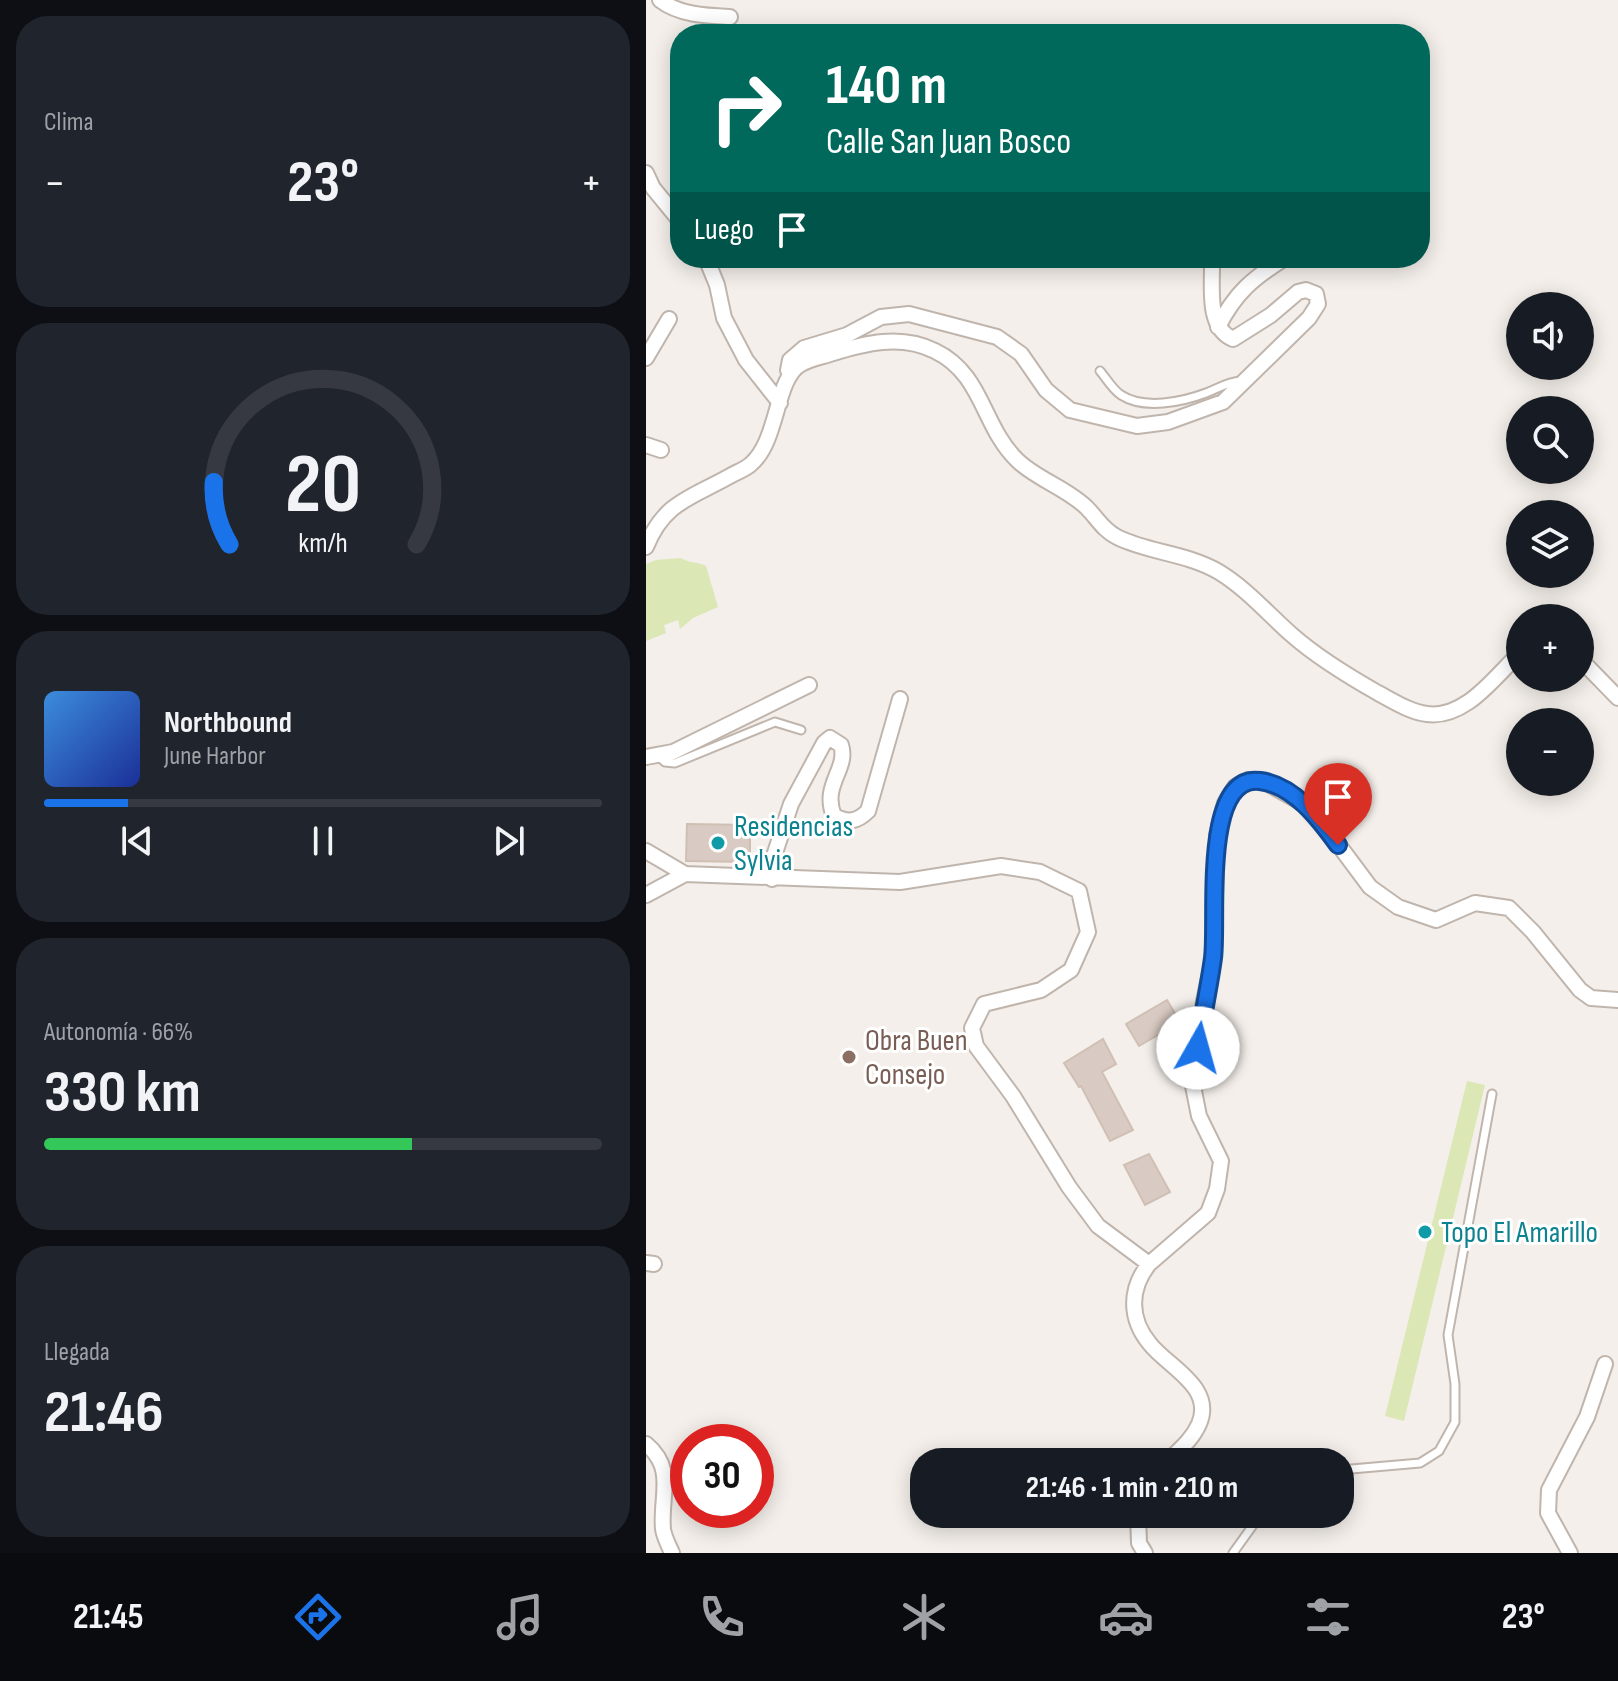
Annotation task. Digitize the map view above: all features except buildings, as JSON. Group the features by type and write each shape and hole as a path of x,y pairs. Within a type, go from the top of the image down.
{"street":[{"path":"660,0 669,8 730,17"},
{"path":"646,173 653,188 670,209"},
{"path":"710,268 724,318 746,360 780,403"},
{"path":"646,547 654,526 678,503 752,464 769,439 790,360 804,348 847,335 881,317 909,314 997,337 1021,354 1046,390 1070,410 1137,426 1168,422 1223,402 1309,318 1318,304 1316,294 1306,290 1298,292 1271,315 1233,339 1218,327 1214,316 1212,268"},
{"path":"1218,327 1230,304 1255,276 1268,268"},
{"path":"646,358 669,319"},
{"path":"786,378 800,364 864,343 912,341 937,352 961,368 978,392 995,432 1017,461 1086,507 1102,527 1118,537 1189,558 1218,571 1245,590 1294,637 1323,659 1399,705 1429,715 1455,709 1480,695 1506,668"},
{"path":"646,445 661,450"},
{"path":"1594,673 1618,698"},
{"path":"651,756 673,752 809,685"},
{"path":"772,879 774,856 791,804 824,743 830,738 841,745 844,753 828,799 834,816 853,821 868,811 900,699"},
{"path":"1182,1448 1201,1421 1200,1402 1192,1382 1149,1343 1134,1307 1133,1293 1140,1275 1149,1264 1208,1213 1217,1189 1221,1161 1199,1116 1193,1086 1213,958 1217,835 1225,803 1235,787 1248,780 1263,781 1304,804 1370,887 1398,907 1436,920 1475,903 1509,908 1533,932 1580,990 1591,998 1618,1000"},
{"path":"646,851 685,874 900,882 1001,866 1040,872 1079,891 1088,932 1071,970 1041,990 984,1004 972,1028 976,1046 1013,1096 1069,1187 1098,1226 1149,1264"},
{"path":"646,895 685,874"},
{"path":"1570,1553 1548,1513 1549,1490 1587,1417 1605,1364"},
{"path":"646,1444 659,1454 665,1477 663,1531 672,1553"},
{"path":"1138,1528 1139,1543 1145,1553"}],"lane":[{"path":"1100,371 1121,395 1163,404 1206,393 1228,382 1247,380"},
{"path":"651,756 675,763 775,722 801,730"},
{"path":"1354,1469 1420,1463 1439,1451 1455,1422 1455,1384 1448,1335 1492,1094"},
{"path":"1233,1553 1251,1528"}],"green space":[{"path":"681,558 706,566 718,607 693,618 680,629 678,620 664,625 666,633 646,641 646,564"},
{"path":"1467,1081 1485,1085 1404,1421 1385,1416"}],"place":[{"name":"Residencias Sylvia","path":"718,843"},
{"name":"Obra Buen Consejo","path":"849,1057"},
{"name":"Topo El Amarillo","path":"1425,1232"}],"route":[{"path":"1198,1048 1213,958 1217,835 1225,803 1235,787 1248,780 1263,781 1280,788 1304,804 1338,845"}]}
